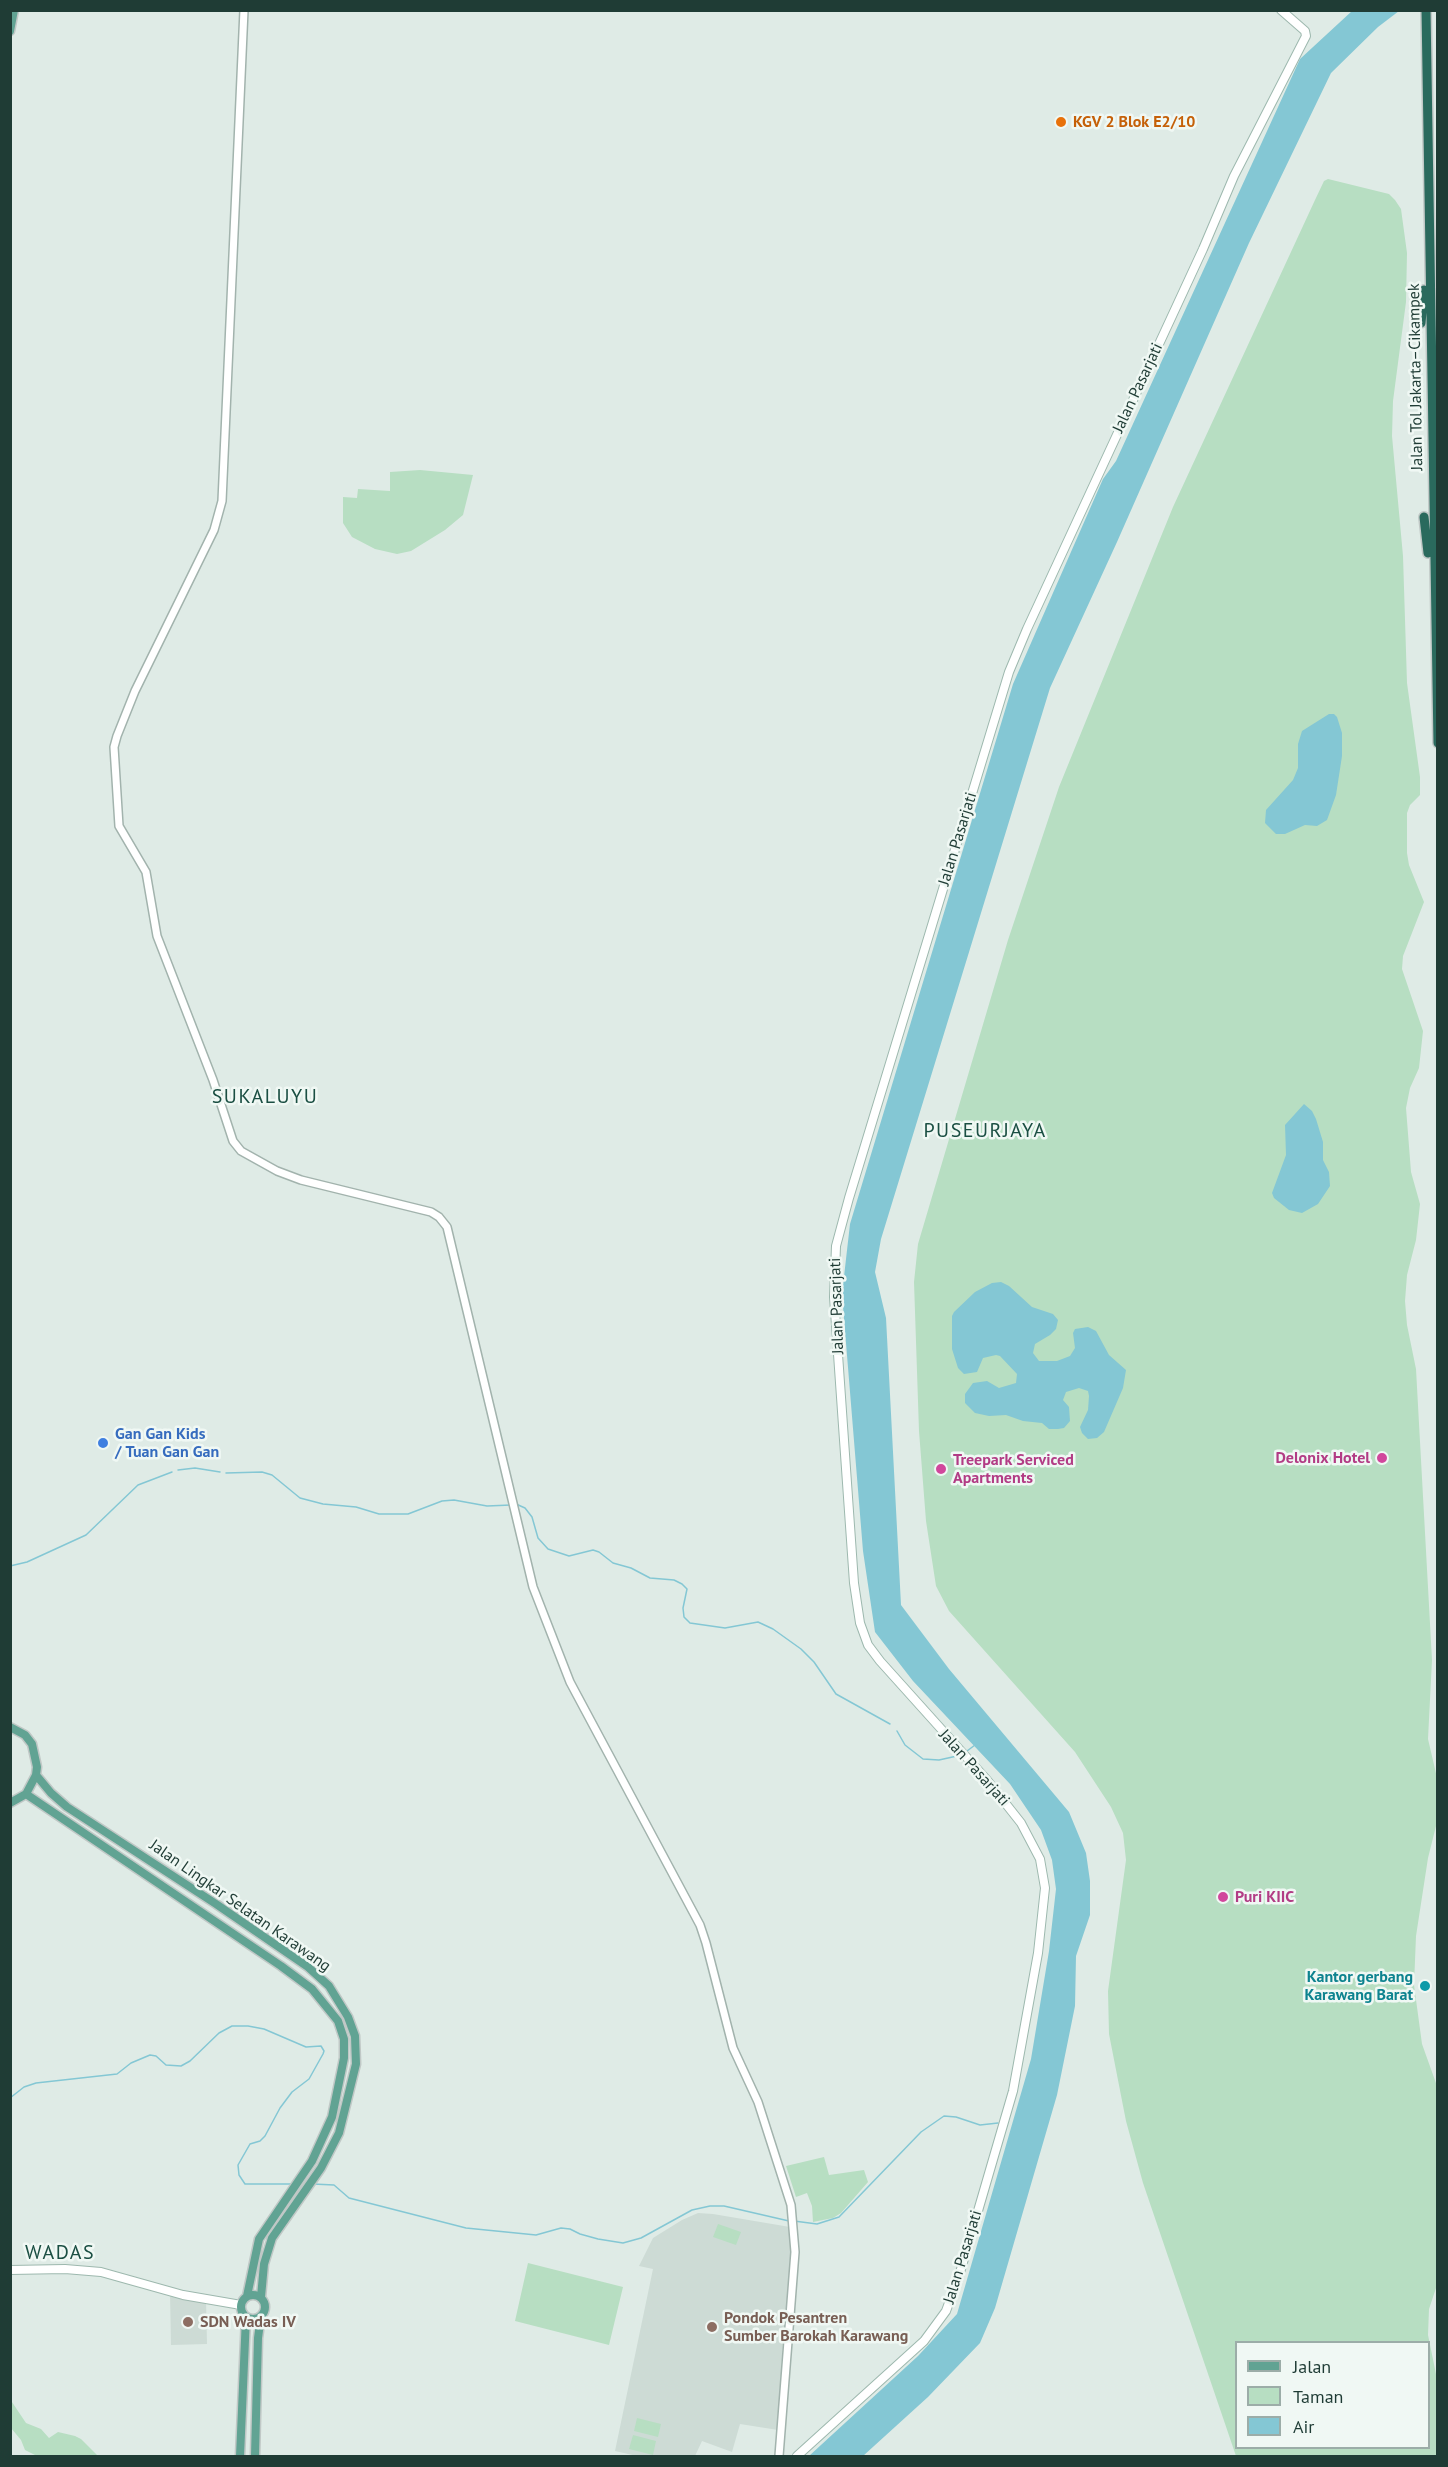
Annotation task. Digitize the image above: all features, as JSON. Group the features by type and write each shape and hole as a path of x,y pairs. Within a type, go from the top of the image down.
{"highway":[{"name":"Jalan Tol Jakarta–Cikampek","path":"1426,10 1437,743"},
{"path":"1421,323 1429,260"},
{"path":"1424,517 1434,606"}],"main road":[{"path":"10,31 14,10"},
{"name":"Jalan Pasarjati","path":"797,2457 924,2341 946,2311 959,2276 1013,2091 1038,1953 1046,1888 1040,1859 1021,1823 987,1780 880,1661 868,1645 860,1623 855,1592 834,1297 836,1246 991,726 1014,658 1234,176 1306,34 1281,10"},
{"path":"10,1727 25,1735 36,1755 36,1775 26,1794 10,1803"},
{"name":"Jalan Lingkar Selatan Karawang","path":"36,1775 67,1807 308,1967 329,1986 348,2017 355,2036 356,2064 339,2133 313,2180 273,2238 264,2264 261,2297"},
{"name":"Jalan Lingkar Selatan Karawang","path":"26,1794 281,1966 319,1996 333,2012 344,2039 341,2084 332,2117 317,2151 259,2239 247,2296"},
{"path":"252,1946 259,1933"},
{"path":"10,2270 65,2269 101,2272 183,2295 241,2305"},
{"path":"241,2305 247,2296 256,2295 261,2297 266,2306 261,2316 258,2338 255,2457"},
{"path":"240,2457 246,2317 241,2305"},
{"path":"246,2317 254,2319 261,2316"}],"street":[{"path":"244,10 222,501 214,530 135,691 117,736 114,747 119,826 146,872 157,936 213,1080 233,1141 241,1151 277,1171 301,1180 431,1212 439,1217 447,1227 533,1587 570,1682 700,1925 728,2035 765,2121 794,2221 795,2253 779,2457"}],"shaded area":[{"name":"Pondok Pesantren Sumber Barokah Karawang","path":"698,2213 790,2227 792,2255 782,2354 778,2430 740,2424 732,2452 702,2441 695,2456 637,2456 615,2451 653,2269 639,2266 653,2238"},
{"name":"SDN Wadas IV","path":"170,2292 206,2299 207,2344 171,2345"}],"green space":[{"path":"1328,179 1389,194 1401,209 1407,253 1406,302 1393,401 1392,436 1403,556 1407,683 1420,777 1420,795 1410,805 1407,813 1407,853 1409,865 1424,902 1403,956 1402,969 1423,1031 1419,1068 1410,1088 1406,1108 1411,1172 1420,1204 1416,1240 1407,1275 1405,1301 1407,1325 1416,1369 1432,1660 1428,1739 1438,1782 1437,1822 1428,1858 1416,1936 1414,1985 1422,2044 1437,2086 1438,2282 1429,2309 1429,2341 1235,2341 1235,2449 1430,2449 1430,2345 1437,2379 1437,2456 1236,2456 1143,2183 1126,2121 1109,2034 1108,1991 1126,1860 1123,1833 1111,1807 1075,1752 949,1611 936,1586 926,1521 919,1431 914,1282 918,1244 1008,940 1059,787 1173,507 1324,181"},
{"path":"420,470 473,475 463,515 445,530 411,551 397,554 375,549 352,537 343,523 343,497 357,498 358,489 390,491 390,472"},
{"path":"824,2157 829,2175 864,2170 868,2182 841,2213 833,2218 813,2222 812,2206 807,2193 796,2197 786,2166"},
{"path":"718,2224 741,2232 736,2245 713,2237"},
{"path":"528,2263 623,2287 609,2345 515,2321"},
{"path":"10,2399 26,2423 41,2429 49,2438 58,2432 75,2436 98,2456 37,2456 25,2450 21,2440 11,2428"},
{"path":"637,2418 661,2424 658,2437 634,2431"},
{"path":"633,2435 656,2441 653,2455 629,2449"}],"water":[{"path":"1352,11 1399,11 1378,27 1331,73 1249,243 1050,688 881,1239 875,1272 886,1318 901,1605 949,1669 1069,1812 1086,1853 1090,1881 1090,1915 1076,1956 1075,2006 1057,2095 995,2308 980,2343 928,2397 863,2456 809,2456 918,2356 957,2314 1031,2059 1049,1951 1056,1889 1052,1860 1041,1830 1010,1784 913,1681 875,1632 863,1551 842,1294 850,1224 1013,684 1103,479 1116,461 1300,59"},
{"path":"1329,714 1337,717 1342,733 1342,756 1336,795 1327,820 1317,826 1305,825 1285,834 1276,834 1265,823 1266,810 1293,780 1298,768 1298,744 1302,731"},
{"path":"1304,1104 1312,1111 1316,1119 1323,1142 1323,1160 1329,1172 1330,1186 1318,1204 1302,1213 1289,1210 1274,1198 1272,1193 1286,1155 1285,1125"},
{"path":"1001,1282 1009,1286 1032,1307 1053,1314 1058,1320 1056,1329 1035,1344 1033,1353 1039,1361 1057,1361 1070,1356 1075,1348 1073,1333 1075,1329 1088,1327 1096,1331 1109,1355 1126,1370 1123,1388 1104,1432 1097,1438 1088,1439 1082,1433 1080,1427 1088,1410 1089,1396 1088,1391 1079,1388 1066,1392 1063,1400 1069,1407 1070,1421 1064,1428 1058,1429 1049,1429 1042,1423 1023,1421 1006,1415 989,1416 975,1413 965,1403 965,1394 973,1383 987,1381 999,1388 1016,1383 1017,1374 1000,1356 996,1355 983,1358 977,1372 964,1374 958,1368 952,1349 954,1312 975,1292 992,1283"}],"waterway":[{"path":"178,1470 195,1468 220,1472"},
{"path":"10,1566 27,1562 86,1535 138,1485 172,1472"},
{"path":"226,1473 262,1472 272,1475 300,1498 323,1504 356,1507 379,1514 408,1514 442,1501 454,1500 487,1506 511,1505"},
{"path":"516,1504 525,1508 532,1517 538,1538 548,1549 569,1556 593,1550 613,1563 631,1568 650,1578 674,1580 682,1584 687,1589 683,1608 684,1617 690,1623 725,1628 758,1622 773,1629 801,1649 814,1662 836,1694 890,1724"},
{"path":"897,1731 905,1745 923,1759 939,1760 957,1756"},
{"path":"967,1751 975,1745"},
{"path":"10,2098 24,2087 36,2083 117,2074 131,2063 150,2055 156,2056 166,2065 181,2066 190,2061 219,2033 232,2026 264,2029 306,2047 321,2046 323,2054 309,2079 292,2092 280,2108 265,2136 260,2141 250,2144 238,2165 239,2175 245,2184 293,2184"},
{"path":"794,2221 817,2224 839,2217 921,2132 944,2116 956,2117 980,2125 998,2123"},
{"path":"313,2184 334,2185 349,2198 466,2228 536,2235 561,2228 598,2239 623,2243 641,2238 692,2210 710,2206 724,2206 789,2221"}],"place":[{"name":"KGV 2 Blok E2/10","path":"1061,122"},
{"name":"Gan Gan Kids / Tuan Gan Gan","path":"103,1443"},
{"name":"Delonix Hotel","path":"1382,1458"},
{"name":"Treepark Serviced Apartments","path":"941,1469"},
{"name":"Puri KIIC","path":"1223,1897"},
{"name":"Kantor gerbang Karawang Barat","path":"1425,1986"},
{"name":"SDN Wadas IV","path":"188,2322"},
{"name":"Pondok Pesantren Sumber Barokah Karawang","path":"712,2327"}],"district":[{"name":"SUKALUYU","path":"265,1097"},
{"name":"PUSEURJAYA","path":"985,1131"},
{"name":"WADAS","path":"60,2253"}]}
